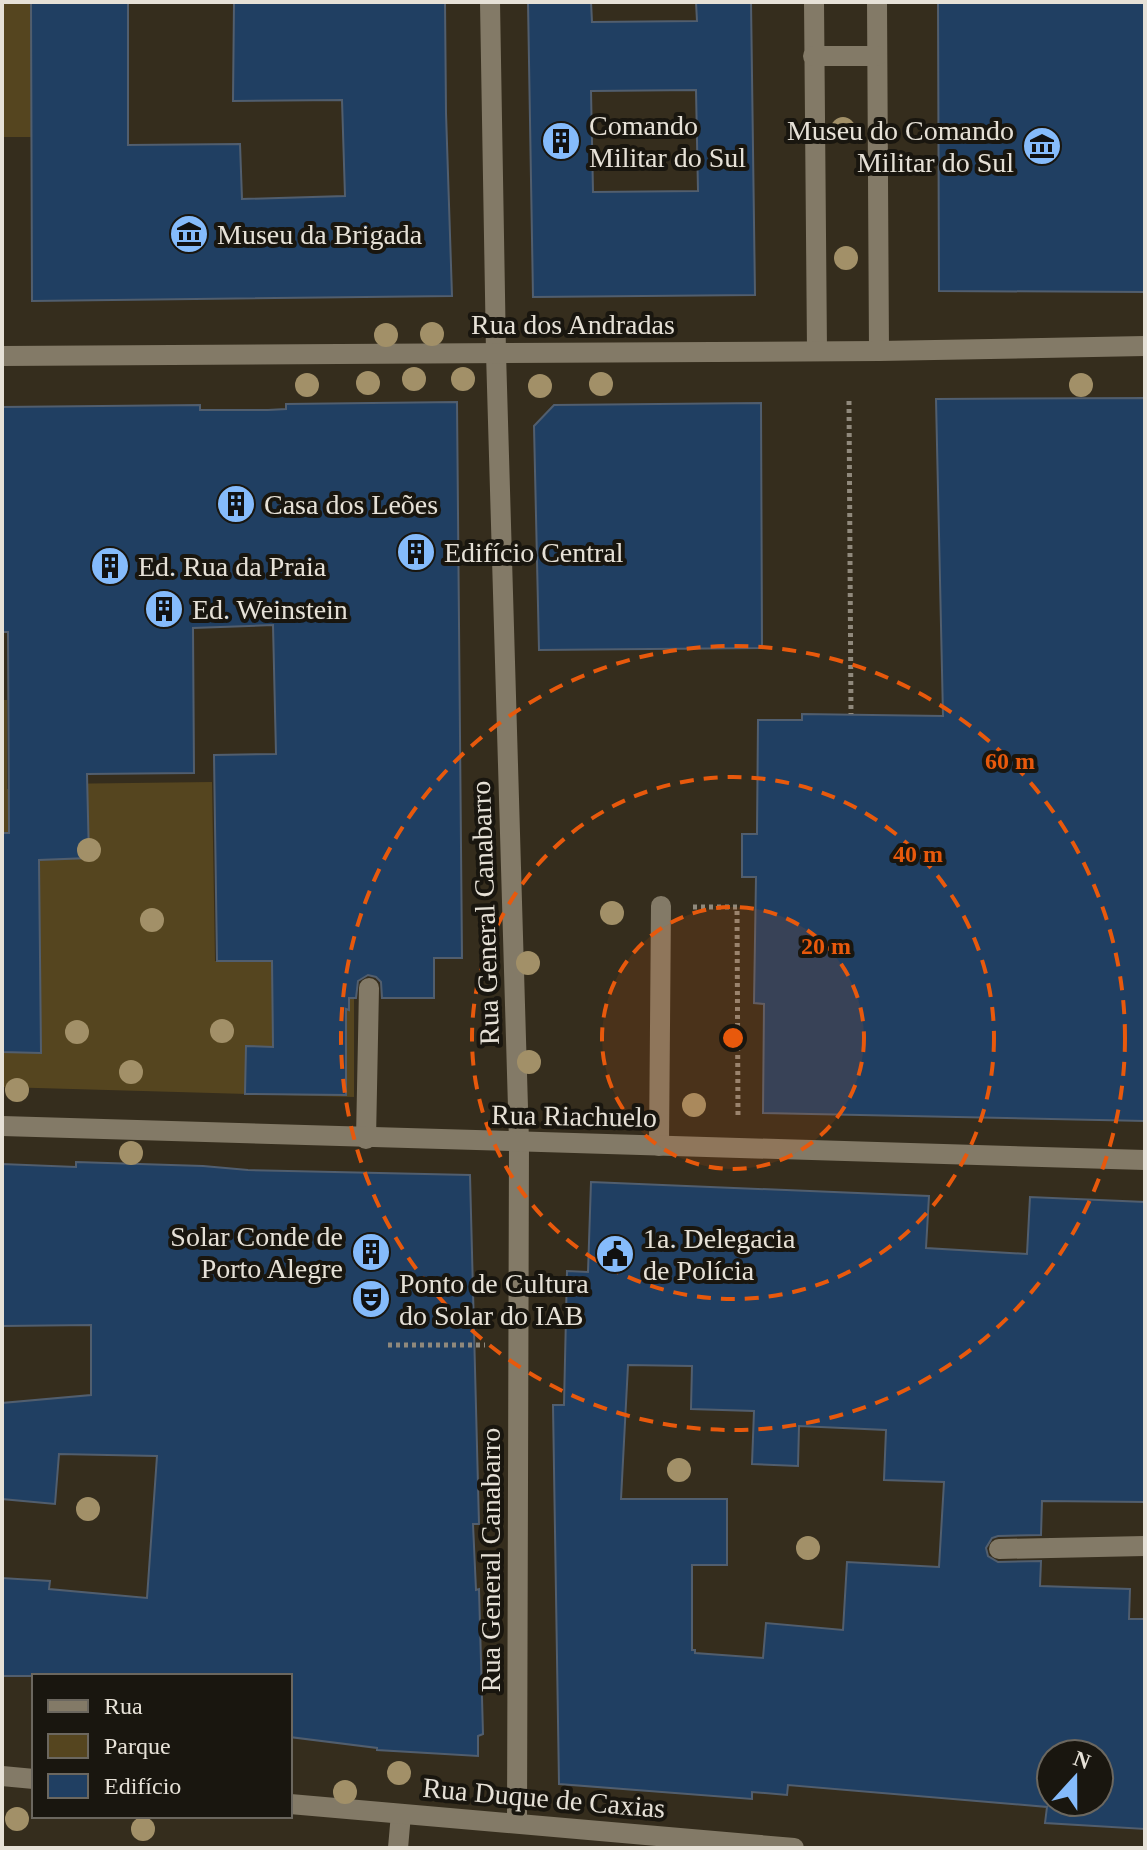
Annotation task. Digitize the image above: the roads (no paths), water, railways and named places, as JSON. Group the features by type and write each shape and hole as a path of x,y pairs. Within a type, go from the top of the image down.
{"street":[{"name":"Rua General Canabarro","path":"490,2 496,353 519,1142 517,1823"},
{"path":"814,2 817,351"},
{"path":"877,2 879,351"},
{"path":"813,56 877,56"},
{"name":"Rua dos Andradas","path":"2,356 879,351 1145,346"},
{"path":"659,1146 661,906"},
{"path":"366,1139 369,988"},
{"name":"Rua Riachuelo","path":"2,1126 1145,1160"},
{"path":"999,1549 1145,1546"},
{"path":"2,1776 32,1779"},
{"name":"Rua Duque de Caxias","path":"292,1804 794,1848"},
{"path":"398,1848 401,1814"}],"place":[{"name":"Comando Militar do Sul","path":"561,141"},
{"name":"Museu do Comando Militar do Sul","path":"1042,146"},
{"name":"Museu da Brigada","path":"189,234"},
{"name":"Casa dos Leões","path":"236,504"},
{"name":"Edifício Central","path":"416,552"},
{"name":"Ed. Rua da Praia","path":"110,566"},
{"name":"Ed. Weinstein","path":"164,609"},
{"name":"Solar Conde de Porto Alegre","path":"371,1252"},
{"name":"1a. Delegacia de Polícia","path":"615,1254"},
{"name":"Ponto de Cultura do Solar do IAB","path":"371,1299"}]}
